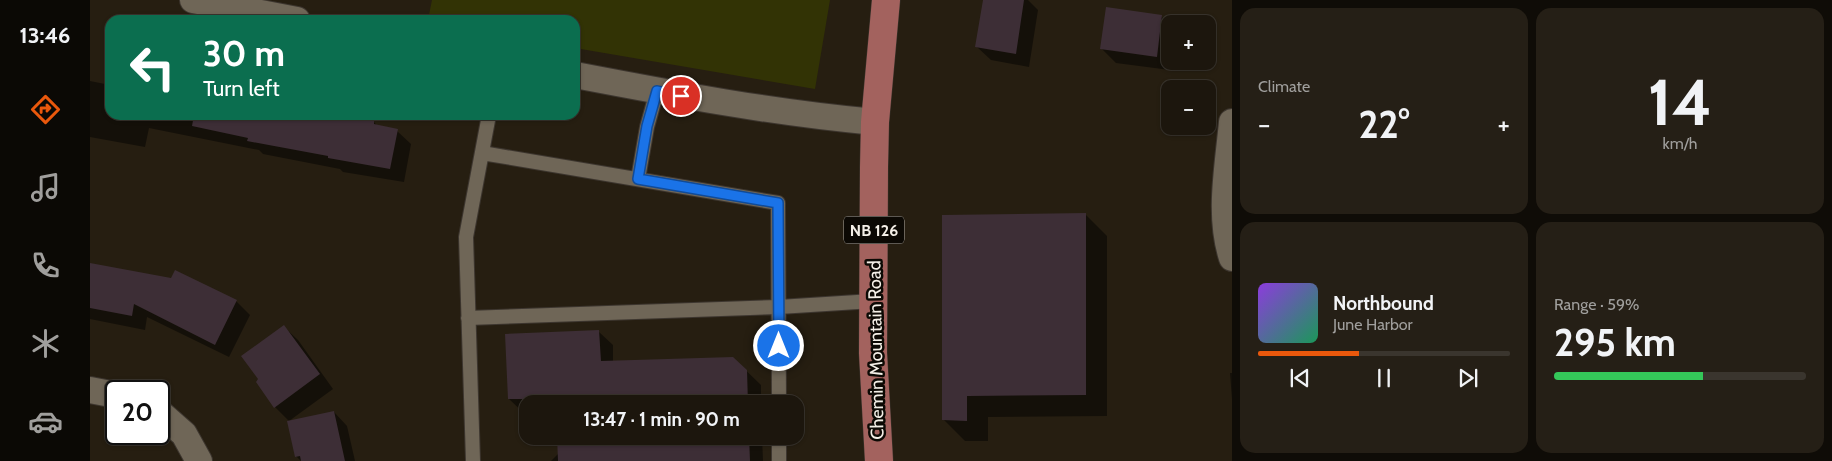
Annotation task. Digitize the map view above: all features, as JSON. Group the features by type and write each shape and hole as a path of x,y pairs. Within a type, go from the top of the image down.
{"main road":[{"name":"Chemin Mountain Road","path":"879,461 873,353 875,122 886,0"}],"street":[{"path":"193,0 233,4 277,15"},
{"path":"580,76 657,91 835,118 875,122"},
{"path":"1232,122 1225,212 1226,240 1232,258"},
{"path":"90,390 105,393"},
{"path":"170,422 184,434 198,461"}],"lane":[{"path":"638,179 647,126 657,91"},
{"path":"474,461 466,237 488,120"},
{"path":"482,153 778,203 779,395"},
{"path":"468,318 779,307 873,301"},
{"path":"779,445 779,461"}],"shaded area":[{"path":"432,0 830,0 815,89 580,49 580,15 429,15"}],"building":[{"path":"983,0 1024,0 1016,54 975,47"},
{"path":"1106,7 1162,15 1157,57 1100,49"},
{"path":"193,120 369,120 374,121 374,124 398,129 390,169 247,141 248,138 192,126"},
{"path":"1086,213 1086,395 967,396 967,421 942,420 942,215"},
{"path":"90,263 171,278 175,270 237,300 215,345 134,304 132,316 90,308"},
{"path":"284,325 320,374 274,408 256,382 258,379 241,356"},
{"path":"599,330 601,361 733,357 747,370 748,395 519,395 519,399 508,399 505,334"},
{"path":"334,411 345,461 301,461 300,456 295,457 287,421"},
{"path":"557,445 749,445 750,461 558,461"}],"route":[{"path":"681,96 657,91 647,126 638,179 778,203 779,346"}]}
